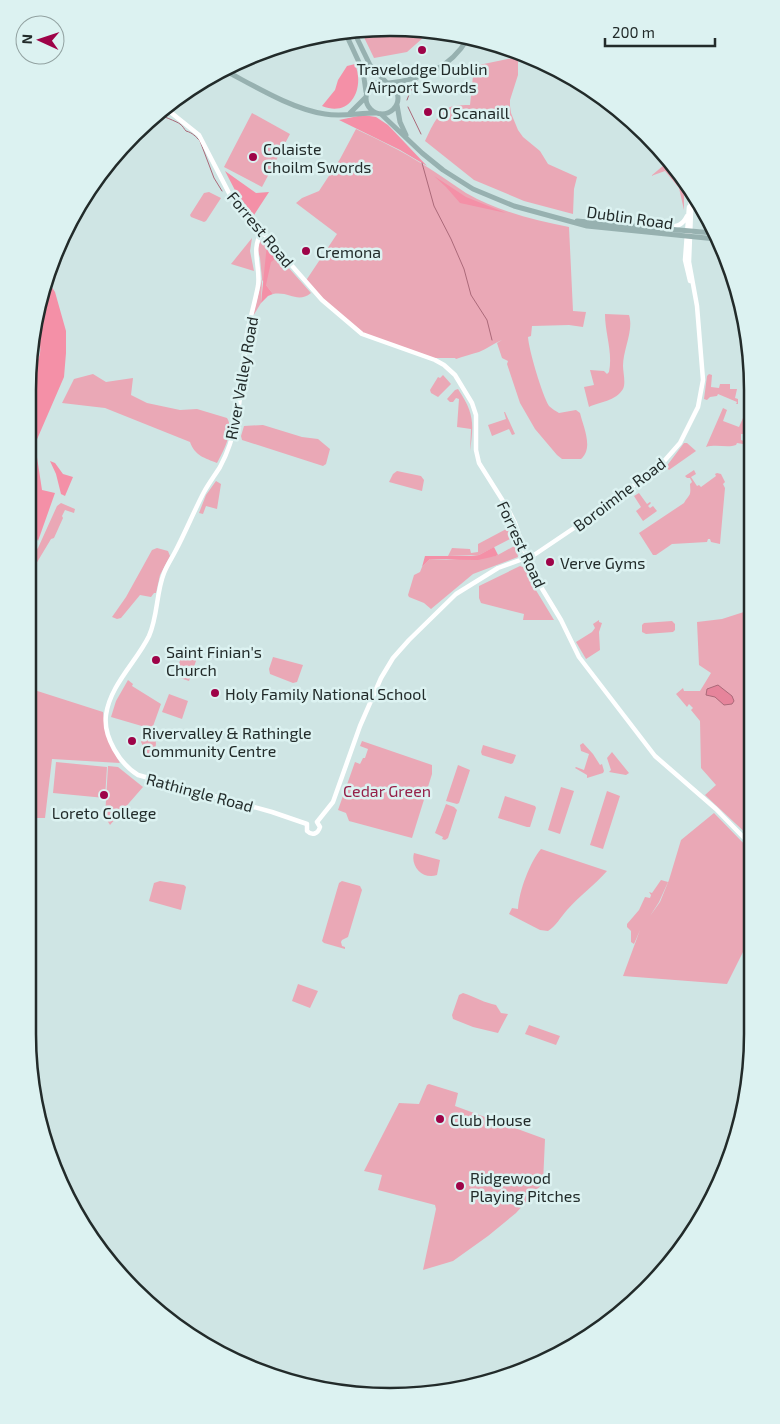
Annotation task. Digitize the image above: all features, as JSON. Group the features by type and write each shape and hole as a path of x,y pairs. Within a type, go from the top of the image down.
{"main road":[{"path":"357,38 370,65 395,88 398,95"},
{"path":"348,39 364,77 367,105 375,113"},
{"path":"350,113 374,84 401,82 438,70 457,53 464,44"},
{"path":"232,74 263,91 303,108 326,114 381,114 391,112 397,105"},
{"path":"401,82 397,105 400,122 407,138"},
{"name":"Dublin Road","path":"381,114 430,160 473,189 520,208 586,226 688,234"},
{"name":"Dublin Road","path":"571,221 587,220 663,228 688,234"},
{"path":"688,234 707,233"},
{"path":"688,234 709,238"}],"street":[{"name":"Forrest Road","path":"171,112 199,135 230,195 305,282 356,331 435,360 455,375 468,395 476,415 476,450 479,463 515,524 538,582 561,620 579,657 655,756 716,810 744,838"},
{"path":"663,228 682,224 690,203"},
{"path":"688,234 691,204"},
{"path":"688,211 688,234"},
{"name":"River Valley Road","path":"157,600 164,573 205,490 224,460 231,441 240,394 247,335 258,286 259,273 255,247 257,238 262,232"},
{"name":"Boroimhe Road","path":"527,558 577,526 650,475 666,461 680,443 698,407 702,390 702,371 695,295 685,265 688,234"},
{"path":"317,822 333,802 366,710 393,658 456,594 492,571 527,558"},
{"name":"Rathingle Road","path":"157,600 150,634 124,674 107,711 106,721 109,737 119,758 131,771 138,775 272,812 307,824"},
{"path":"313,821 317,822 320,827 318,832 310,834 307,831 307,824 313,821"}],"green space":[{"path":"390,36 423,38 407,52 374,58 364,37"},
{"path":"512,58 518,60 518,75 510,100 511,113 523,137 540,151 548,164 577,177 574,189 573,214 524,201 474,180 425,141 443,111 453,106 470,105 474,66"},
{"path":"252,113 290,134 262,187 224,167"},
{"path":"356,129 407,155 430,168 466,193 491,205 516,214 569,227 573,311 586,312 583,327 569,325 532,326 531,336 528,337 536,372 549,406 559,413 576,410 580,413 587,443 587,449 581,459 562,459 535,429 520,403 507,364 508,361 502,358 497,343 502,340 479,352 456,359 429,358 362,334 305,282 337,234 296,203 302,198 319,191 340,159"},
{"path":"663,166 683,191 684,210 679,188 665,171 651,176"},
{"path":"209,192 221,198 206,221 191,217 190,215 204,193"},
{"path":"252,238 250,251 254,271 231,264"},
{"path":"264,240 311,293 302,297 273,294 262,280 261,303 253,316 262,279 257,247"},
{"path":"605,314 629,315 630,327 623,366 624,387 616,396 589,407 584,387 594,385 590,370 604,371 607,374 609,372 610,357"},
{"path":"93,374 106,382 133,378 131,395 147,403 180,410 197,409 227,418 230,429 229,435 217,463 198,453 190,442 105,408 62,403 74,379"},
{"path":"709,374 712,375 711,387 719,388 720,384 730,384 730,389 737,389 735,398 738,399 738,404 718,394 707,400 704,399 707,376"},
{"path":"443,375 451,384 438,397 431,393 430,390 438,377 440,378"},
{"path":"458,389 472,418 470,451 471,429 457,427 459,399 456,398 453,402 450,402 447,399"},
{"path":"723,408 727,410 723,421 739,427 743,418 744,434 741,434 741,440 744,441 743,444 706,447"},
{"path":"504,412 515,434 512,435 509,429 492,436 488,425 506,419"},
{"path":"263,425 302,437 318,439 330,449 326,464 323,466 242,440 241,436 244,426"},
{"path":"684,443 687,443 696,451 669,470 666,467"},
{"path":"694,470 696,474 691,477 697,486 701,487 716,476 715,474 717,473 721,474 725,482 723,484 725,488 720,544 711,542 708,539 707,542 672,544 656,555 653,555 639,533 684,503 690,495 690,484 692,482 690,478 685,476"},
{"path":"397,471 421,476 424,480 422,491 389,482"},
{"path":"216,481 221,484 217,509 206,506 203,514 199,513 206,495"},
{"path":"639,493 647,504 651,503 648,506 650,508 653,506 657,511 643,521 636,511 641,507 634,496"},
{"path":"61,503 75,509 74,513 65,510 54,538 51,539 36,564 36,550 57,506"},
{"path":"510,527 514,537 479,555 448,556 452,548 470,549 471,553 478,552 478,544"},
{"path":"518,544 520,550 517,552 518,557 473,574 431,609 408,595 414,575 420,572 430,559 447,560 496,556"},
{"path":"157,548 168,551 170,556 160,575 156,593 151,597 140,595 121,618 112,617 126,597 152,550"},
{"path":"520,566 525,568 554,620 523,620 524,614 481,603 479,586"},
{"path":"744,612 744,831 705,795 716,785 701,768 700,721 691,710 693,708 689,704 687,707 676,694 683,688 684,691 700,691 711,673 699,665 697,622 722,619"},
{"path":"599,620 602,623 599,632 600,650 586,659 576,642 592,632 595,628 593,624"},
{"path":"672,621 675,624 673,632 646,634 642,632 642,625 644,623"},
{"path":"183,653 197,658 189,681 174,676"},
{"path":"273,657 303,665 297,682 293,683 270,674 269,669"},
{"path":"128,680 133,684 132,686 161,704 152,729 111,717 116,701"},
{"path":"36,691 103,712 108,738 120,763 52,759 45,818 36,818"},
{"path":"169,694 188,701 182,719 162,712"},
{"path":"146,731 156,742 153,759 142,754 144,748 141,742"},
{"name":"Cedar Green","path":"362,741 432,765 432,774 412,838 349,821 346,813 338,810 355,762 360,764 363,758 365,758 368,749 360,746"},
{"path":"583,743 600,765 602,764 603,773 587,778 587,775 575,768 584,770 589,754 581,751 580,745"},
{"path":"483,745 516,755 513,763 482,755"},
{"path":"612,752 629,773 626,775 609,772 611,770 607,758"},
{"path":"56,762 107,767 105,798 53,793"},
{"path":"458,765 470,770 459,803 457,804 446,801"},
{"path":"108,766 118,767 143,787 110,825 105,817"},
{"path":"561,787 574,791 560,834 548,830"},
{"path":"607,791 620,796 603,849 590,845"},
{"path":"505,796 535,806 530,827 498,818"},
{"path":"446,804 457,810 448,838 445,840 435,833"},
{"path":"714,813 744,844 744,950 727,984 623,976 640,930 634,944 631,942 631,931 627,924 639,910 645,897 650,898 649,892 652,893 661,880 668,882 650,916 660,902 669,880 681,840"},
{"path":"541,849 607,871 548,931 540,930 509,914 512,908 518,909 520,894 526,877"},
{"path":"414,853 440,860 437,875 427,876 419,871 414,863"},
{"path":"160,881 186,887 181,910 149,901 154,883"},
{"path":"342,881 360,886 362,890 348,937 341,942 345,949 322,941 339,883"},
{"path":"298,984 318,991 310,1008 292,1001"},
{"path":"463,993 496,1005 501,1013 508,1014 498,1033 473,1027 453,1019 452,1015 459,995"},
{"path":"529,1025 560,1036 556,1045 525,1034"},
{"name":"Ridgewood Playing Pitches","path":"429,1084 458,1093 455,1106 545,1139 543,1183 516,1213 453,1261 423,1270 436,1209 435,1205 378,1190 382,1175 364,1171 399,1103 419,1104"}],"shaded area":[{"path":"355,64 358,82 357,91 353,99 341,108 332,109 322,106 335,90 338,80 347,66"},
{"path":"363,115 376,117 388,125 427,166 400,150 339,120"},
{"path":"225,171 256,193 269,192 254,215 237,194"},
{"path":"434,176 466,197 506,213 460,203"},
{"path":"267,244 280,259 275,259 271,262 266,285 273,294 261,303"},
{"path":"52,287 55,292 66,331 64,377 36,442 36,390 43,321"},
{"path":"36,451 42,490 55,493 38,541 36,537"},
{"path":"50,461 55,463 63,474 73,477 65,496 61,494 56,474"},
{"path":"494,547 498,555 496,556 478,560 430,559 422,567 425,556 479,555"},
{"path":"718,685 732,696 734,701 732,704 724,705 715,697 706,695 707,689"}],"waterway":[{"path":"407,100 417,81"},
{"path":"408,107 421,134"},
{"path":"165,117 179,123 186,131 200,141 214,178 222,191"},
{"path":"422,163 434,206 464,269 471,295 487,320 492,340"},
{"path":"235,208 253,229"}],"place":[{"name":"Travelodge Dublin Airport Swords","path":"422,50"},
{"name":"O Scanaill","path":"428,112"},
{"name":"Colaiste Choilm Swords","path":"253,157"},
{"name":"Cremona","path":"306,251"},
{"name":"Verve Gyms","path":"550,562"},
{"name":"Saint Finian's Church","path":"156,660"},
{"name":"Holy Family National School","path":"215,693"},
{"name":"Rivervalley & Rathingle Community Centre","path":"132,741"},
{"name":"Loreto College","path":"104,795"},
{"name":"Club House","path":"440,1119"},
{"name":"Ridgewood Playing Pitches","path":"460,1186"}]}
